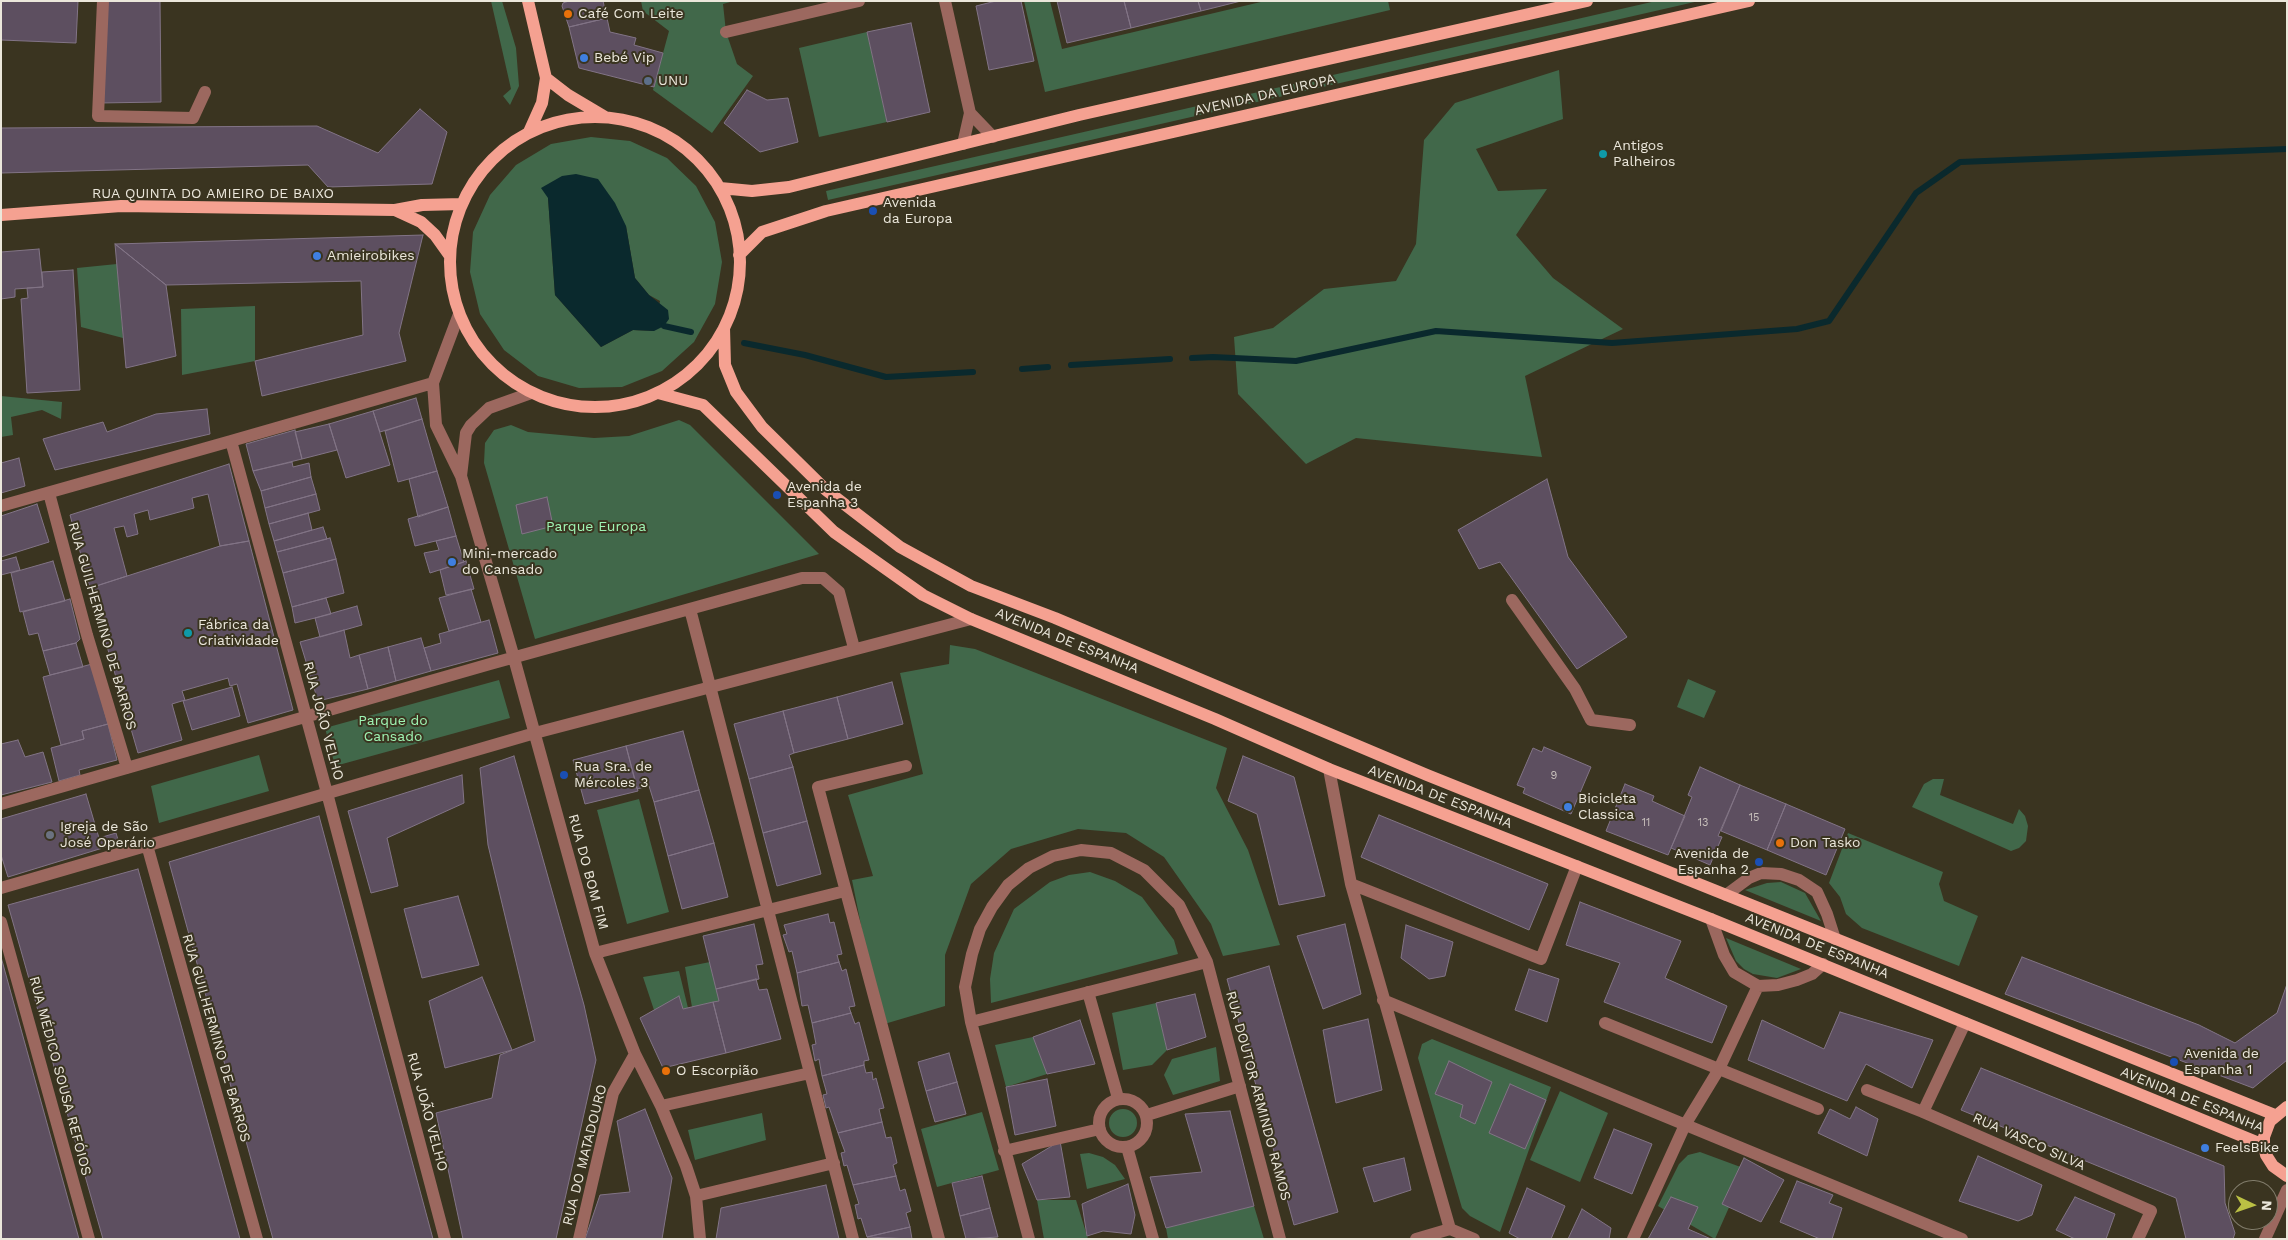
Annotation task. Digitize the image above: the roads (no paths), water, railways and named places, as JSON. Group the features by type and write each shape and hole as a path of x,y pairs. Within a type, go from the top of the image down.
{"main road":[{"path":"528,1 546,78 542,103 529,132"},
{"name":"AVENIDA DA EUROPA","path":"720,188 752,191 774,190 1155,97 1587,1"},
{"name":"AVENIDA DA EUROPA","path":"739,255 762,232 826,211 1749,1"},
{"path":"546,78 568,96 605,117"},
{"path":"605,117 628,120 669,137 696,158 720,188 732,218 739,255 736,292 724,328 709,351 690,371 658,393 629,403 593,408 561,404 531,393 506,377 485,357 459,314 450,268 453,229 462,204 488,163 509,144 529,132 566,119 605,117"},
{"name":"RUA QUINTA DO AMIEIRO DE BAIXO","path":"1,215 121,206 395,210 422,204 462,204"},
{"name":"RUA QUINTA DO AMIEIRO DE BAIXO","path":"395,210 421,222 435,235 450,256"},
{"name":"AVENIDA DE ESPANHA","path":"724,328 725,365 736,392 762,427 826,490 900,547 971,586 1055,618 1427,775 2275,1115"},
{"name":"AVENIDA DE ESPANHA","path":"658,393 703,405 834,532 923,595 971,619 1207,715 1329,769 1711,918 1965,1024 2264,1145"},
{"path":"2287,1107 2275,1115 2266,1128 2264,1145 2266,1155 2272,1166 2287,1176"}],"street":[{"path":"103,1 98,116 193,118 205,92"},
{"path":"726,32 858,1"},
{"path":"944,1 970,113 963,144"},
{"path":"970,113 993,137"},
{"name":"RUA DO BOM FIM","path":"459,314 432,383 436,425 460,476 514,657 595,953 635,1054 661,1106 696,1196 700,1239"},
{"path":"1,506 432,383"},
{"name":"RUA DO BOM FIM","path":"460,476 466,433 471,425 489,408 531,393"},
{"name":"RUA JOÃO VELHO","path":"231,441 446,1239"},
{"name":"RUA GUILHERMINO DE BARROS","path":"49,493 87,635 127,768"},
{"path":"1,804 514,657 802,578 823,578 839,592 854,648"},
{"path":"1512,600 1575,689 1591,720 1630,726"},
{"path":"690,609 769,910 852,1239"},
{"path":"1,888 535,733 710,688 854,648 971,619"},
{"path":"906,766 818,787 939,1239"},
{"path":"1329,769 1352,884 1383,1000 1450,1229"},
{"name":"RUA GUILHERMINO DE BARROS","path":"147,845 257,1239"},
{"name":"RUA DOUTOR ARMINDO RAMOS","path":"1029,1239 970,1022 965,987 980,929 992,907 1008,886 1028,868 1054,856 1081,850 1112,853 1144,870 1179,906 1207,962 1280,1239"},
{"path":"1352,884 1541,959 1577,866"},
{"path":"1726,895 1749,878 1761,873 1781,874 1799,880 1817,892 1828,914 1835,939"},
{"path":"595,953 845,891"},
{"path":"1711,918 1724,955 1734,972 1758,986 1778,985 1797,980 1812,974 1823,964"},
{"name":"RUA MÉDICO SOUSA REFÓIOS","path":"1,922 89,1239"},
{"path":"970,1022 1207,962"},
{"path":"1633,1239 1685,1125 1719,1069 1758,986"},
{"path":"1088,992 1118,1098"},
{"path":"1383,1000 1962,1239"},
{"path":"1605,1023 1818,1109"},
{"path":"1923,1112 1965,1024"},
{"name":"RUA DO MATADOURO","path":"579,1239 613,1093 635,1054"},
{"path":"661,1106 810,1073"},
{"path":"1147,1115 1240,1086"},
{"name":"RUA VASCO SILVA","path":"1868,1090 2151,1211 2138,1239"},
{"path":"1118,1098 1138,1103 1147,1115 1148,1122 1144,1135 1134,1145 1128,1147 1120,1147 1107,1141 1100,1129 1101,1113 1110,1102 1118,1098"},
{"path":"1004,1151 1100,1129"},
{"path":"1128,1147 1153,1239"},
{"path":"696,1196 834,1163"},
{"path":"2265,1239 2287,1190"},
{"path":"1416,1239 1450,1229 1474,1239"}],"water":[{"path":"576,174 598,179 615,203 626,226 635,278 649,295 668,310 669,319 664,326 654,331 633,330 601,347 555,295 548,198 541,188 562,176"}],"waterway":[{"path":"1192,358 1213,357 1296,361 1436,331 1612,343 1797,329 1829,321 1916,193 1960,162 2287,149"},
{"path":"664,326 691,332"},
{"path":"744,343 805,355 886,377 973,372"},
{"path":"1071,365 1170,359"},
{"path":"1022,369 1048,367"}],"place":[{"name":"Café Com Leite","path":"568,14"},
{"name":"Bebé Vip","path":"584,58"},
{"name":"UNU","path":"648,81"},
{"name":"Antigos Palheiros","path":"1603,154"},
{"name":"Avenida da Europa","path":"873,211"},
{"name":"Amieirobikes","path":"317,256"},
{"name":"Avenida de Espanha 3","path":"777,495"},
{"name":"Mini-mercado do Cansado","path":"452,562"},
{"name":"Fábrica da Criatividade","path":"188,633"},
{"name":"Rua Sra. de Mércoles 3","path":"564,775"},
{"name":"Bicicleta Classica","path":"1568,807"},
{"name":"Igreja de São José Operário","path":"50,835"},
{"name":"Don Tasko","path":"1780,843"},
{"name":"Avenida de Espanha 2","path":"1759,862"},
{"name":"Avenida de Espanha 1","path":"2174,1062"},
{"name":"O Escorpião","path":"666,1071"},
{"name":"FeelsBike","path":"2205,1148"}],"park label":[{"name":"Parque Europa","path":"596,527"},
{"name":"Parque do Cansado","path":"393,730"}]}
